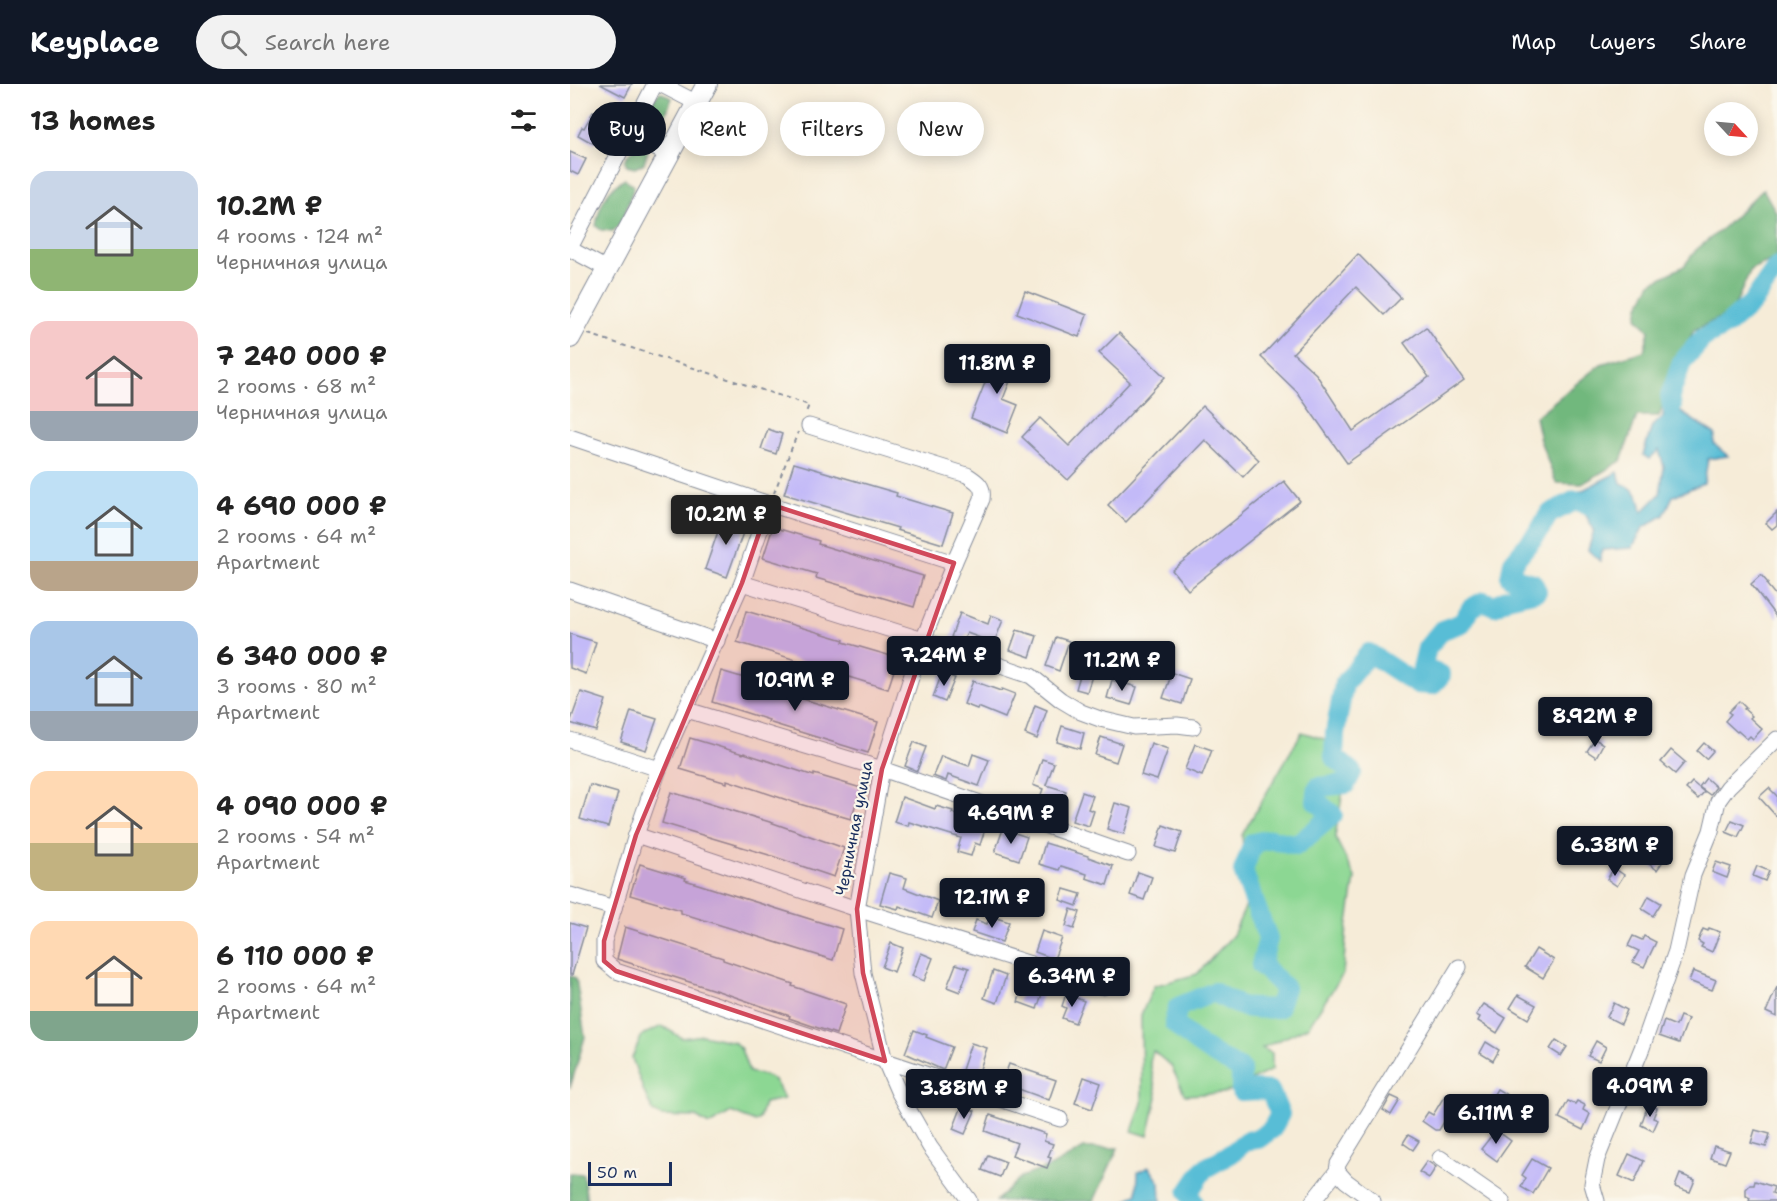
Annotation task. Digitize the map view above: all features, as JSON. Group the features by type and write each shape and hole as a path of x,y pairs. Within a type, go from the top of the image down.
{"main road":[{"path":"698,102 707,84"},
{"path":"572,334 678,140"}],"street":[{"path":"647,102 657,84 693,102"},
{"path":"666,153 670,155"},
{"path":"607,269 570,248 618,156"},
{"name":"Черничная улица","path":"805,422 967,475 981,485 984,492 923,639 882,769 857,909 863,973 885,1061 898,1091 930,1147 969,1200"},
{"path":"570,437 954,563"},
{"path":"769,504 742,583 659,769 636,835 604,941 604,961 616,971 1060,1119"},
{"path":"742,583 923,639 1031,676 1061,700 1081,712 1100,719 1134,727 1177,725 1193,727"},
{"path":"570,590 717,641"},
{"path":"687,710 882,769 1128,854"},
{"path":"1597,1201 1592,1184 1597,1159 1676,951 1693,875 1711,831 1718,801 1728,787 1777,739"},
{"path":"570,740 659,769"},
{"path":"636,835 857,909 1103,987"},
{"path":"570,895 614,908"},
{"path":"1313,1201 1337,1171 1338,1164 1459,967"},
{"path":"1440,1158 1502,1201"},
{"path":"1337,1171 1346,1181 1373,1201"}],"path":[{"path":"572,334 809,405 805,422 769,504"}],"highlighted area":[{"path":"769,504 954,563 882,769 857,909 863,973 885,1061 616,971 604,961 604,941 636,835 742,583"}],"green space":[{"path":"660,92 672,98 666,114 666,102 653,101"},
{"path":"628,156 646,156 644,163 635,168 627,166 625,161"},
{"path":"625,179 634,186 622,222 613,231 601,230 596,226 601,205 608,193"},
{"path":"1763,189 1777,214 1777,258 1751,269 1732,312 1694,330 1681,357 1659,416 1637,416 1621,461 1582,484 1556,483 1540,440 1535,417 1601,364 1644,351 1649,331 1637,317 1639,306 1651,283 1684,266 1696,250 1724,227"},
{"path":"1302,732 1343,745 1342,797 1335,837 1355,877 1343,974 1308,1027 1262,1048 1272,1053 1272,1070 1225,1093 1185,1095 1171,1066 1153,1051 1150,1062 1157,1097 1148,1136 1132,1131 1142,1103 1141,1015 1154,986 1197,974 1233,935 1247,903 1242,835"},
{"path":"570,976 576,978 585,1037 570,1088"},
{"path":"662,1026 682,1038 703,1035 734,1042 741,1049 749,1072 772,1078 784,1099 764,1103 759,1119 755,1122 731,1112 709,1125 696,1117 661,1116 653,1111 632,1058 642,1035"},
{"path":"1084,1148 1118,1148 1094,1201 996,1201 1021,1177 1052,1166"},
{"path":"570,1173 583,1174 587,1201 570,1201"}],"water":[{"path":"1671,383 1679,384 1679,411 1715,434 1714,444 1728,456 1708,459 1704,483 1673,496 1664,515 1643,528 1632,548 1602,550 1600,561 1588,550 1594,530 1583,510 1570,503 1569,497 1618,472 1621,483 1636,494 1642,512 1660,494 1664,467 1659,450 1649,459 1643,455 1652,426 1663,417 1664,403"},
{"path":"1149,1167 1160,1183 1161,1201 1126,1201 1137,1193 1138,1172"}],"building":[{"path":"600,84 632,84 625,97"},
{"path":"588,121 588,141 578,135 582,127 584,128"},
{"path":"570,152 586,159 578,175 570,171"},
{"path":"1358,254 1401,298 1384,315 1356,287 1293,353 1316,374 1353,431 1429,377 1404,343 1426,327 1464,380 1347,463 1297,392 1261,357"},
{"path":"1025,291 1087,315 1079,337 1017,313"},
{"path":"1119,333 1165,377 1068,480 1022,437 1040,418 1069,446 1130,382 1099,353"},
{"path":"998,350 1019,358 1003,399 1018,405 1007,433 971,418"},
{"path":"1203,406 1259,460 1243,477 1205,440 1126,522 1108,505"},
{"path":"768,429 782,434 776,454 761,449"},
{"path":"794,463 897,493 896,496 953,513 943,544 784,494"},
{"path":"1284,481 1300,501 1188,590 1172,570"},
{"path":"1777,512 1777,525 1772,529 1766,523"},
{"path":"733,514 748,519 727,577 705,569 721,523 729,525"},
{"path":"773,527 819,541 818,544 923,576 914,607 816,578 817,574 763,558"},
{"path":"1761,575 1777,595 1777,618 1751,584"},
{"path":"746,611 898,658 888,689 737,642"},
{"path":"960,613 988,624 991,615 1003,620 994,643 967,633 963,641 951,637"},
{"path":"1017,630 1037,636 1030,657 1010,650"},
{"path":"570,634 596,642 586,674 570,668"},
{"path":"1056,637 1069,641 1059,671 1046,666"},
{"path":"1084,662 1095,666 1087,692 1076,689"},
{"path":"721,671 768,685 767,688 878,722 868,753 712,702"},
{"path":"942,673 955,678 945,702 933,697"},
{"path":"1172,673 1190,679 1182,704 1163,698"},
{"path":"1112,680 1137,687 1131,705 1107,698"},
{"path":"973,681 1015,694 1005,718 964,704"},
{"path":"581,692 606,700 596,731 570,723"},
{"path":"1739,701 1752,716 1750,718 1762,729 1753,739 1750,736 1747,739 1725,721 1731,714 1728,712"},
{"path":"1035,705 1047,710 1037,739 1025,734"},
{"path":"631,711 657,719 646,750 621,742"},
{"path":"1062,726 1084,733 1080,749 1057,742"},
{"path":"1101,737 1122,744 1116,762 1095,755"},
{"path":"690,738 861,788 851,819 727,780 727,783 680,769"},
{"path":"1595,739 1603,744 1596,757 1587,751"},
{"path":"914,742 926,747 917,771 905,766"},
{"path":"1151,743 1168,749 1157,780 1141,775"},
{"path":"1704,743 1713,751 1706,759 1697,751"},
{"path":"1195,744 1212,750 1202,776 1185,769"},
{"path":"1671,750 1685,762 1675,774 1661,762"},
{"path":"973,754 989,760 979,786 948,775 946,781 933,776 941,756 969,766"},
{"path":"1042,759 1054,763 1046,785 1066,791 1060,811 1038,803 1043,789 1033,785"},
{"path":"1706,778 1716,787 1710,795 1699,787"},
{"path":"1692,782 1704,792 1698,799 1686,789"},
{"path":"590,785 618,793 608,827 580,819"},
{"path":"1769,788 1777,796 1777,817 1759,797"},
{"path":"671,792 773,823 844,848 834,877 662,823"},
{"path":"1082,792 1093,796 1088,809 1094,811 1089,826 1072,821"},
{"path":"902,797 935,809 936,806 987,823 980,845 975,843 971,856 957,852 961,838 909,822 908,826 894,822"},
{"path":"1115,803 1132,808 1124,834 1107,829"},
{"path":"1732,820 1744,825 1738,837 1726,832"},
{"path":"1163,825 1182,832 1175,853 1156,847"},
{"path":"1003,829 1027,837 1019,860 995,852"},
{"path":"1655,840 1670,851 1657,870 1641,858"},
{"path":"1045,843 1113,866 1107,885 1086,878 1087,874 1061,866 1059,870 1039,864"},
{"path":"1716,862 1731,867 1727,878 1712,872"},
{"path":"640,864 842,929 833,960 630,895"},
{"path":"1757,866 1769,871 1765,881 1753,876"},
{"path":"1614,868 1624,875 1617,886 1607,879"},
{"path":"1138,872 1152,877 1144,900 1130,895"},
{"path":"889,873 907,878 904,888 938,901 932,918 899,906 898,909 880,904"},
{"path":"1064,889 1081,894 1077,906 1060,900"},
{"path":"1649,896 1661,903 1653,916 1642,909"},
{"path":"1071,909 1080,912 1074,929 1066,926"},
{"path":"990,916 1009,922 1002,942 972,932 976,920 987,924"},
{"path":"570,923 586,928 572,975 570,975"},
{"path":"625,927 723,958 723,960 793,984 792,986 846,1004 836,1034 721,992 617,959"},
{"path":"1709,928 1720,932 1712,952 1701,947 1703,944 1698,941 1703,929 1708,931"},
{"path":"1042,931 1062,938 1054,959 1035,952"},
{"path":"1633,936 1642,940 1644,936 1656,942 1644,967 1633,962 1639,951 1628,946"},
{"path":"891,943 903,948 894,972 882,967"},
{"path":"1536,949 1554,960 1543,978 1525,967"},
{"path":"921,953 933,958 924,981 912,976"},
{"path":"956,964 969,968 960,992 947,987"},
{"path":"993,971 1006,976 997,1003 984,998"},
{"path":"1693,971 1716,980 1712,990 1689,981"},
{"path":"1024,982 1044,988 1037,1009 1018,1002"},
{"path":"1777,987 1777,1017 1766,1012"},
{"path":"1066,994 1084,1001 1075,1023 1062,1018 1066,1008 1062,1006"},
{"path":"1518,995 1536,1005 1528,1019 1510,1008"},
{"path":"1614,1003 1627,1010 1621,1024 1607,1017"},
{"path":"1484,1004 1506,1018 1497,1033 1478,1021 1480,1017 1476,1015"},
{"path":"1680,1016 1688,1019 1679,1043 1659,1036 1664,1021 1676,1026"},
{"path":"914,1030 952,1047 943,1070 905,1053"},
{"path":"1556,1040 1567,1047 1561,1056 1550,1049"},
{"path":"1596,1041 1606,1047 1599,1061 1588,1056"},
{"path":"1486,1042 1499,1050 1493,1061 1480,1053"},
{"path":"971,1043 987,1048 978,1075 962,1070"},
{"path":"1009,1064 1056,1080 1049,1100 1002,1083"},
{"path":"1653,1072 1665,1077 1661,1087 1649,1082"},
{"path":"1084,1077 1101,1083 1092,1109 1075,1103"},
{"path":"1497,1089 1507,1095 1501,1105 1491,1099"},
{"path":"1445,1095 1461,1105 1454,1115 1450,1112 1439,1130 1435,1130 1422,1121 1428,1112 1433,1115"},
{"path":"1391,1096 1400,1100 1391,1115 1383,1110"},
{"path":"1568,1101 1575,1104 1577,1101 1585,1105 1583,1110 1590,1114 1583,1130 1559,1118"},
{"path":"1648,1104 1657,1108 1653,1118 1658,1120 1653,1131 1641,1125"},
{"path":"962,1106 975,1111 965,1134 953,1129"},
{"path":"990,1115 1046,1134 1044,1141 1053,1144 1047,1168 1012,1155 1017,1143 985,1131"},
{"path":"1496,1130 1511,1141 1497,1161 1481,1149"},
{"path":"1755,1130 1770,1134 1766,1147 1751,1143"},
{"path":"1408,1135 1419,1141 1413,1150 1403,1143"},
{"path":"1714,1146 1730,1151 1725,1163 1710,1158"},
{"path":"1629,1154 1644,1161 1634,1183 1619,1176"},
{"path":"988,1155 1006,1162 1000,1177 982,1170"},
{"path":"1532,1159 1548,1168 1533,1194 1521,1187 1526,1178 1522,1175"},
{"path":"1427,1161 1436,1167 1429,1178 1419,1172"},
{"path":"1680,1174 1695,1180 1690,1192 1675,1187"},
{"path":"1755,1181 1774,1187 1772,1193 1777,1195 1777,1201 1749,1201 1746,1189 1754,1185"}],"waterway":[{"path":"1672,407 1670,396 1682,362 1703,338 1727,325 1753,302 1777,267"},
{"path":"1193,1201 1188,1193 1204,1169 1232,1153 1246,1141 1258,1139 1272,1129 1280,1114 1270,1091 1241,1091 1241,1069 1206,1049 1174,1023 1178,1007 1214,992 1244,1007 1278,1008 1285,988 1261,965 1268,939 1243,871 1253,843 1271,839 1297,845 1333,815 1316,801 1318,787 1346,784 1352,772 1334,757 1335,733 1344,684 1369,653 1416,684 1432,685 1441,675 1422,668 1427,648 1442,630 1462,623 1471,608 1484,601 1494,606 1507,598 1537,591 1533,583 1510,577 1513,562 1539,531 1549,514 1576,500 1593,508"}]}
